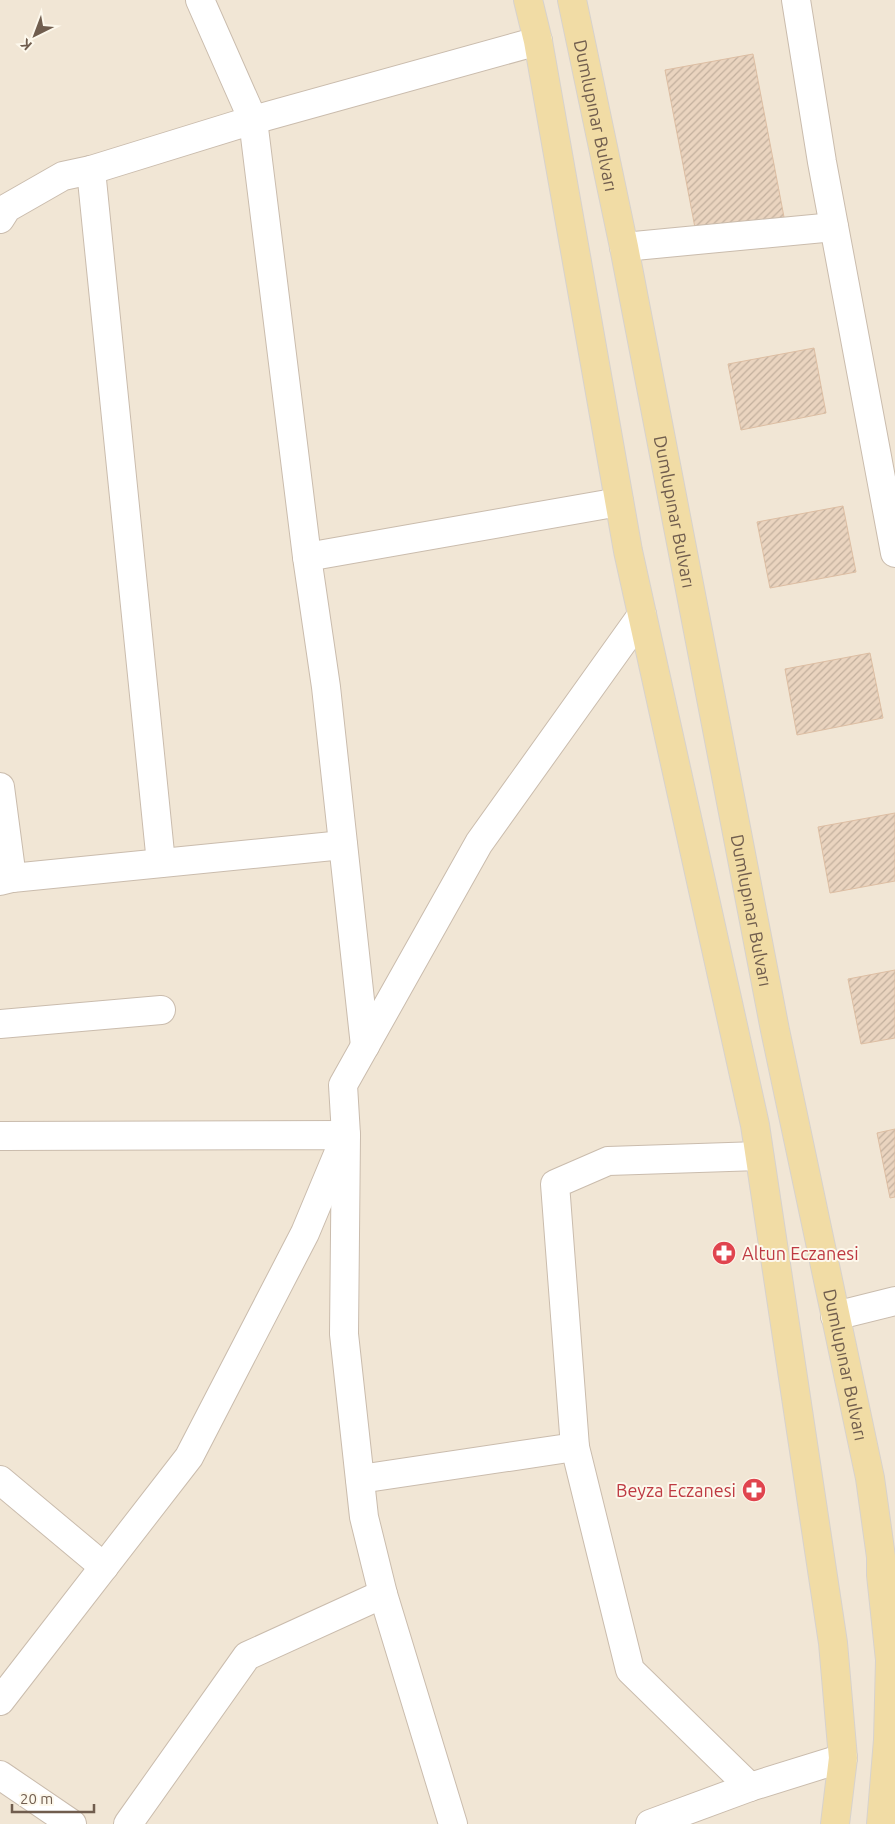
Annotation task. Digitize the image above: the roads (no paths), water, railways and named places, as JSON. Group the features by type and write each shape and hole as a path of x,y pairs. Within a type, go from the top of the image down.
{"main road":[{"path":"528,0 538,41 618,502 755,1125 833,1643 843,1758 835,1824"},
{"name":"Dumlupınar Bulvarı","path":"572,0 624,247 775,1030 870,1478 881,1557 888,1573 890,1660 888,1740 881,1824"}],"street":[{"path":"200,0 253,120 326,687 365,1046"},
{"path":"796,0 820,152 895,553"},
{"path":"0,219 7,208 63,176 91,170 253,120 538,41"},
{"path":"91,170 160,863"},
{"path":"624,247 834,227"},
{"path":"308,557 618,502"},
{"path":"452,1824 383,1594 364,1517 344,1334 346,1135 344,1085 479,843 642,616"},
{"path":"0,787 6,880 343,845"},
{"path":"0,1024 161,1010"},
{"path":"0,1136 346,1135"},
{"path":"0,1701 189,1457 305,1233 346,1135"},
{"path":"750,1787 630,1670 575,1447 555,1184 608,1161 759,1156"},
{"path":"835,1316 895,1301"},
{"path":"360,1479 575,1447"},
{"path":"0,1480 104,1567"},
{"path":"128,1824 247,1656 383,1594"},
{"path":"650,1824 750,1787 843,1758"},
{"path":"0,1775 72,1824"}],"place":[{"name":"Altun Eczanesi","path":"724,1253"},
{"name":"Beyza Eczanesi","path":"754,1490"}]}
